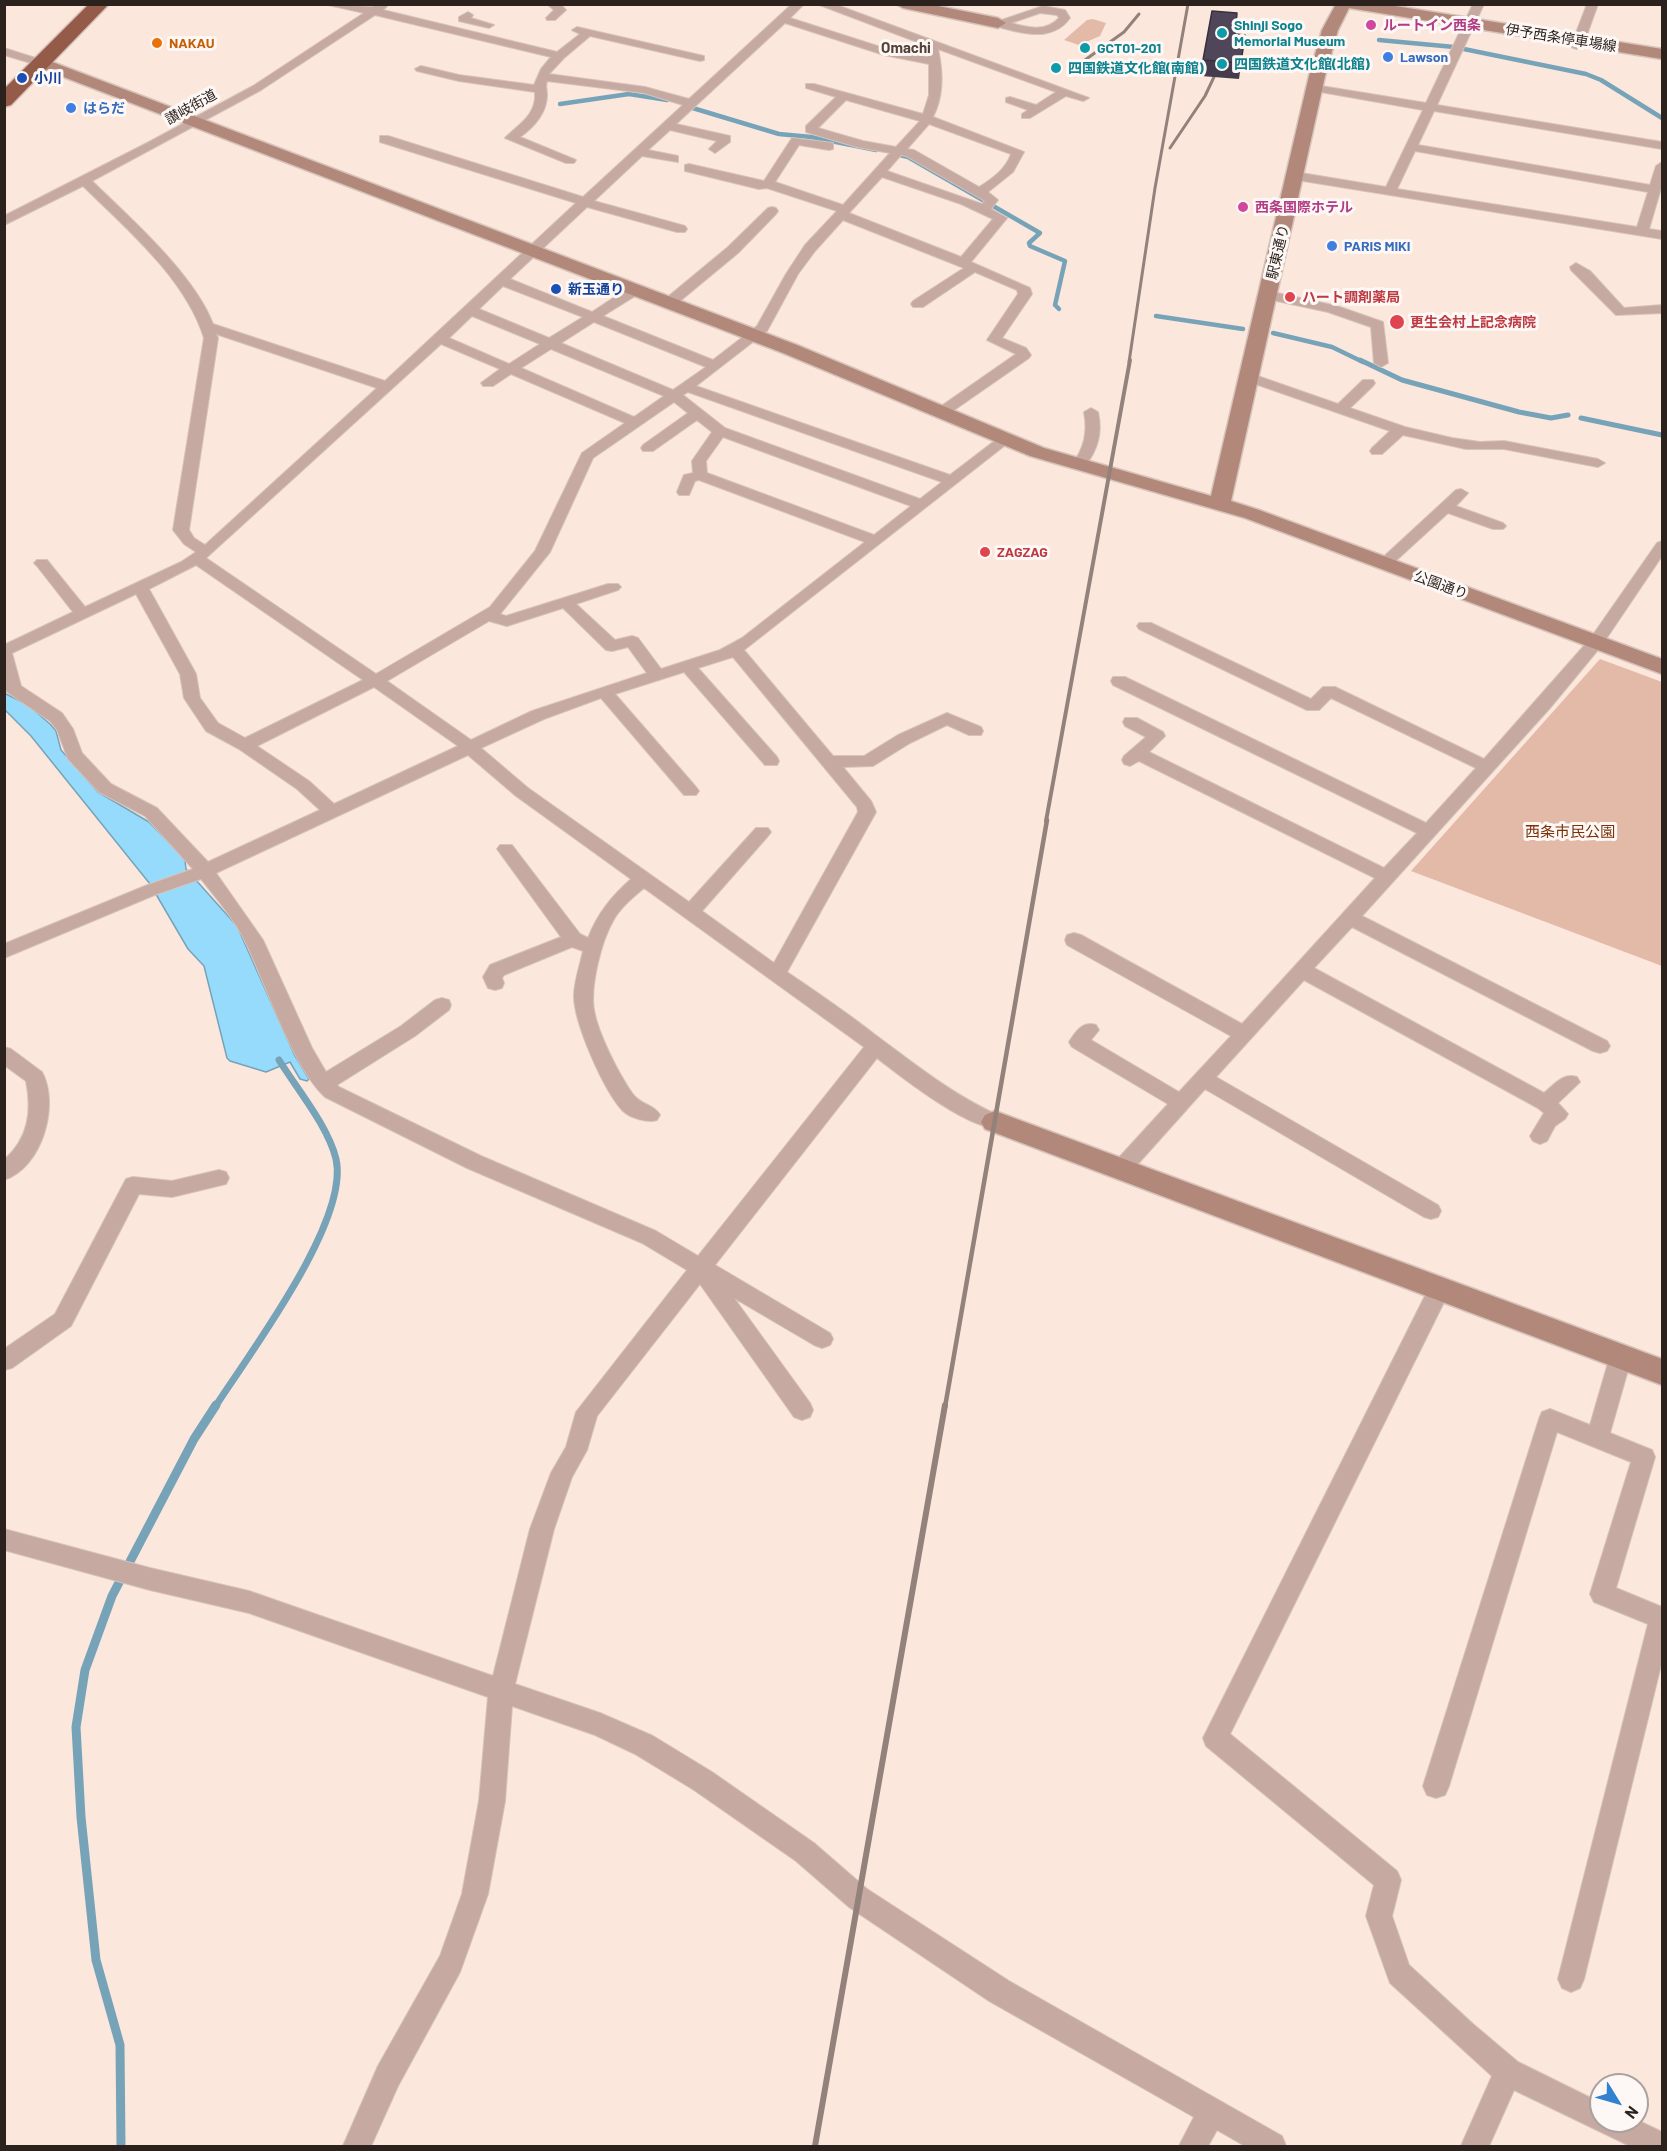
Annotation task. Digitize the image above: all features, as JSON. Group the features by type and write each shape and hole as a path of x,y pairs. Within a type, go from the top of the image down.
{"highway":[{"path":"4,101 100,4"}],"street":[{"path":"328,4 379,8 559,56"},
{"path":"551,18 561,10 552,4"},
{"path":"800,4 440,339 202,556 4,652 13,688 56,717 65,729 74,755 105,788 151,812 189,851 200,873 241,919 254,940 303,1049 322,1084 332,1092 474,1162 649,1237 822,1339"},
{"path":"822,4 1083,98"},
{"path":"903,4 1032,31 1046,32 1062,21 1064,15 1054,10 1043,9 1033,11 1018,19 998,23"},
{"name":"駅東通り","path":"1220,503 1315,88 1330,30 1344,4"},
{"name":"伊予西条停車場線","path":"1352,4 1578,43 1662,54"},
{"path":"1390,191 1479,4"},
{"path":"1578,43 1593,4"},
{"name":"讃岐街道","path":"4,221 85,181 286,71 379,8"},
{"path":"468,15 463,19 495,27"},
{"path":"783,19 888,53 936,63"},
{"path":"1018,19 1019,25 1032,31"},
{"path":"574,29 700,58"},
{"path":"570,160 511,138 532,124 542,96 542,83 566,44 588,33"},
{"path":"245,745 374,681 488,616 513,591 542,552 586,456 716,366 723,357 762,328 792,273 810,248 932,113 936,63 931,45"},
{"path":"5,52 41,63"},
{"name":"公園通り","path":"41,63 753,335 1006,439 1079,465 1220,503 1662,667"},
{"path":"421,69 459,78 645,90 689,106"},
{"path":"810,86 927,119 1018,152 1017,160 993,184 980,192"},
{"path":"1315,88 1662,146"},
{"path":"1026,116 1064,92"},
{"path":"843,96 810,129 895,154"},
{"path":"1010,100 1038,109"},
{"path":"668,126 726,139 716,149"},
{"path":"384,139 585,202 681,229"},
{"path":"768,184 796,141 895,154 910,153 980,192 987,205 1001,218 969,265 918,304"},
{"path":"1411,147 1660,178 1657,205 1642,232"},
{"path":"639,152 674,159"},
{"path":"689,168 759,185 768,184 844,213 1023,288 1025,294 994,340 1021,351 1024,355 942,412"},
{"path":"879,172 987,205"},
{"path":"1295,176 1662,235"},
{"path":"85,181 158,255 210,327 211,338 181,530 202,556 374,681 458,737 522,792 777,974 931,1088 969,1112 1662,1372"},
{"path":"669,303 733,250 772,211"},
{"path":"1576,267 1622,312 1662,309"},
{"path":"501,280 716,366"},
{"path":"488,383 635,290"},
{"path":"1268,295 1332,309 1378,325 1381,363"},
{"path":"470,310 550,344 680,391 952,481"},
{"path":"210,327 388,387"},
{"path":"440,339 635,422"},
{"path":"325,365 343,352"},
{"path":"1249,377 1400,430 1490,448 1504,445 1598,463"},
{"path":"1341,409 1368,383"},
{"path":"680,391 697,413 720,431 921,505"},
{"path":"1079,465 1089,451 1095,427 1091,412"},
{"path":"648,448 697,413"},
{"path":"1377,451 1400,430"},
{"path":"700,475 699,461 720,431"},
{"path":"4,952 151,890 200,873 538,716 604,692 726,654 748,641 1006,439"},
{"path":"684,492 689,478 700,475 875,541"},
{"path":"1384,564 1461,493"},
{"path":"1446,507 1498,526"},
{"path":"1121,1169 1486,767 1596,642 1656,569 1662,546"},
{"path":"42,563 83,614"},
{"path":"140,587 188,674 192,698 212,727 245,745 303,785 332,813"},
{"path":"488,616 507,621 613,587"},
{"path":"565,602 612,646 632,641 657,675"},
{"path":"1145,626 1313,706 1329,691 1486,767"},
{"path":"735,649 865,805 867,812 777,974"},
{"path":"687,666 771,761"},
{"path":"1119,681 1428,831"},
{"path":"604,692 690,791"},
{"path":"828,761 867,762 904,739 947,718 975,731"},
{"path":"1131,722 1157,736 1133,757 1387,876"},
{"path":"691,912 762,832"},
{"path":"506,849 573,939 582,944 594,945"},
{"path":"643,878 611,911 594,945 583,994 585,1013 611,1077 631,1107 650,1115"},
{"path":"1349,917 1600,1046"},
{"path":"495,983 492,977 497,970 573,939"},
{"path":"1074,940 1244,1034"},
{"path":"1302,970 1545,1103 1558,1114 1548,1121 1540,1136"},
{"path":"322,1084 408,1031 442,1005"},
{"path":"1089,1030 1078,1042 1182,1103"},
{"path":"357,2146 388,2076 451,1963 475,1894 492,1801 501,1691 543,1529 562,1473 576,1450 587,1412 876,1046"},
{"path":"4,1054 35,1077 41,1110 32,1141 4,1172"},
{"path":"1203,1079 1431,1212"},
{"path":"1545,1103 1570,1082"},
{"path":"4,1362 63,1320 133,1185 172,1189 219,1178"},
{"path":"701,1268 802,1410"},
{"path":"1440,1288 1215,1738 1388,1880 1379,1916 1399,1974 1462,2034 1508,2072 1589,2112"},
{"path":"1597,1438 1621,1356"},
{"path":"1436,1786 1550,1419 1644,1457 1602,1594 1661,1618 1572,1979"},
{"path":"4,1539 150,1579 249,1602 600,1725 644,1745 703,1781 805,1852 858,1898 999,1991 1272,2146"},
{"path":"1475,2146 1508,2072"},
{"path":"1193,2146 1212,2112"},
{"path":"1633,2133 1660,2146"}],"green space":[{"path":"1093,19 1106,23 1100,36 1079,45 1064,40 1087,20"},
{"name":"西条市民公園","path":"1600,659 1662,682 1662,966 1411,871"}],"water":[{"path":"4,693 28,705 50,724 56,731 61,750 98,792 149,822 182,856 186,869 237,926 294,1054 309,1079 307,1081 300,1079 290,1062 266,1072 230,1061 227,1058 204,966 188,949 150,884 31,736 5,710"}],"building":[{"path":"1212,11 1237,13 1235,34 1245,35 1241,63 1203,60"}],"waterway":[{"path":"1379,40 1454,47 1586,74 1601,80 1662,118"},
{"path":"560,104 629,94 667,100"},
{"path":"686,106 779,134 811,137 876,150"},
{"path":"896,154 908,157 1040,233 1029,243 1030,246 1065,261 1055,305 1059,309"},
{"path":"1156,316 1243,329"},
{"path":"1273,333 1332,347 1363,362"},
{"path":"1360,360 1402,380 1519,412 1551,418 1568,415"},
{"path":"1581,418 1662,435"},
{"path":"215,1407 294,1286 328,1216 336,1185 336,1159 332,1146 311,1108 279,1060"},
{"path":"121,2146 120,2045 96,1960 81,1817 76,1727 85,1670 112,1596 194,1439 216,1405"}],"railway":[{"path":"1129,362 1155,188 1188,4"},
{"path":"1078,65 1124,32 1139,14"},
{"path":"1170,148 1205,96 1214,77"},
{"path":"1046,821 1130,360"},
{"path":"945,1407 1047,820"},
{"path":"815,2146 945,1405"}],"place":[{"name":"ルートイン西条","path":"1371,25"},
{"name":"Shinji Sogo Memorial Museum","path":"1222,33"},
{"name":"NAKAU","path":"157,43"},
{"name":"GCT01-201","path":"1085,48"},
{"name":"Lawson","path":"1388,57"},
{"name":"四国鉄道文化館(北館)","path":"1222,64"},
{"name":"四国鉄道文化館(南館)","path":"1056,68"},
{"name":"小川","path":"22,78"},
{"name":"はらだ","path":"71,108"},
{"name":"西条国際ホテル","path":"1243,207"},
{"name":"PARIS MIKI","path":"1332,246"},
{"name":"新玉通り","path":"556,289"},
{"name":"ハート調剤薬局","path":"1290,297"},
{"name":"更生会村上記念病院","path":"1397,322"},
{"name":"ZAGZAG","path":"985,552"}],"district":[{"name":"Omachi","path":"906,48"}]}
